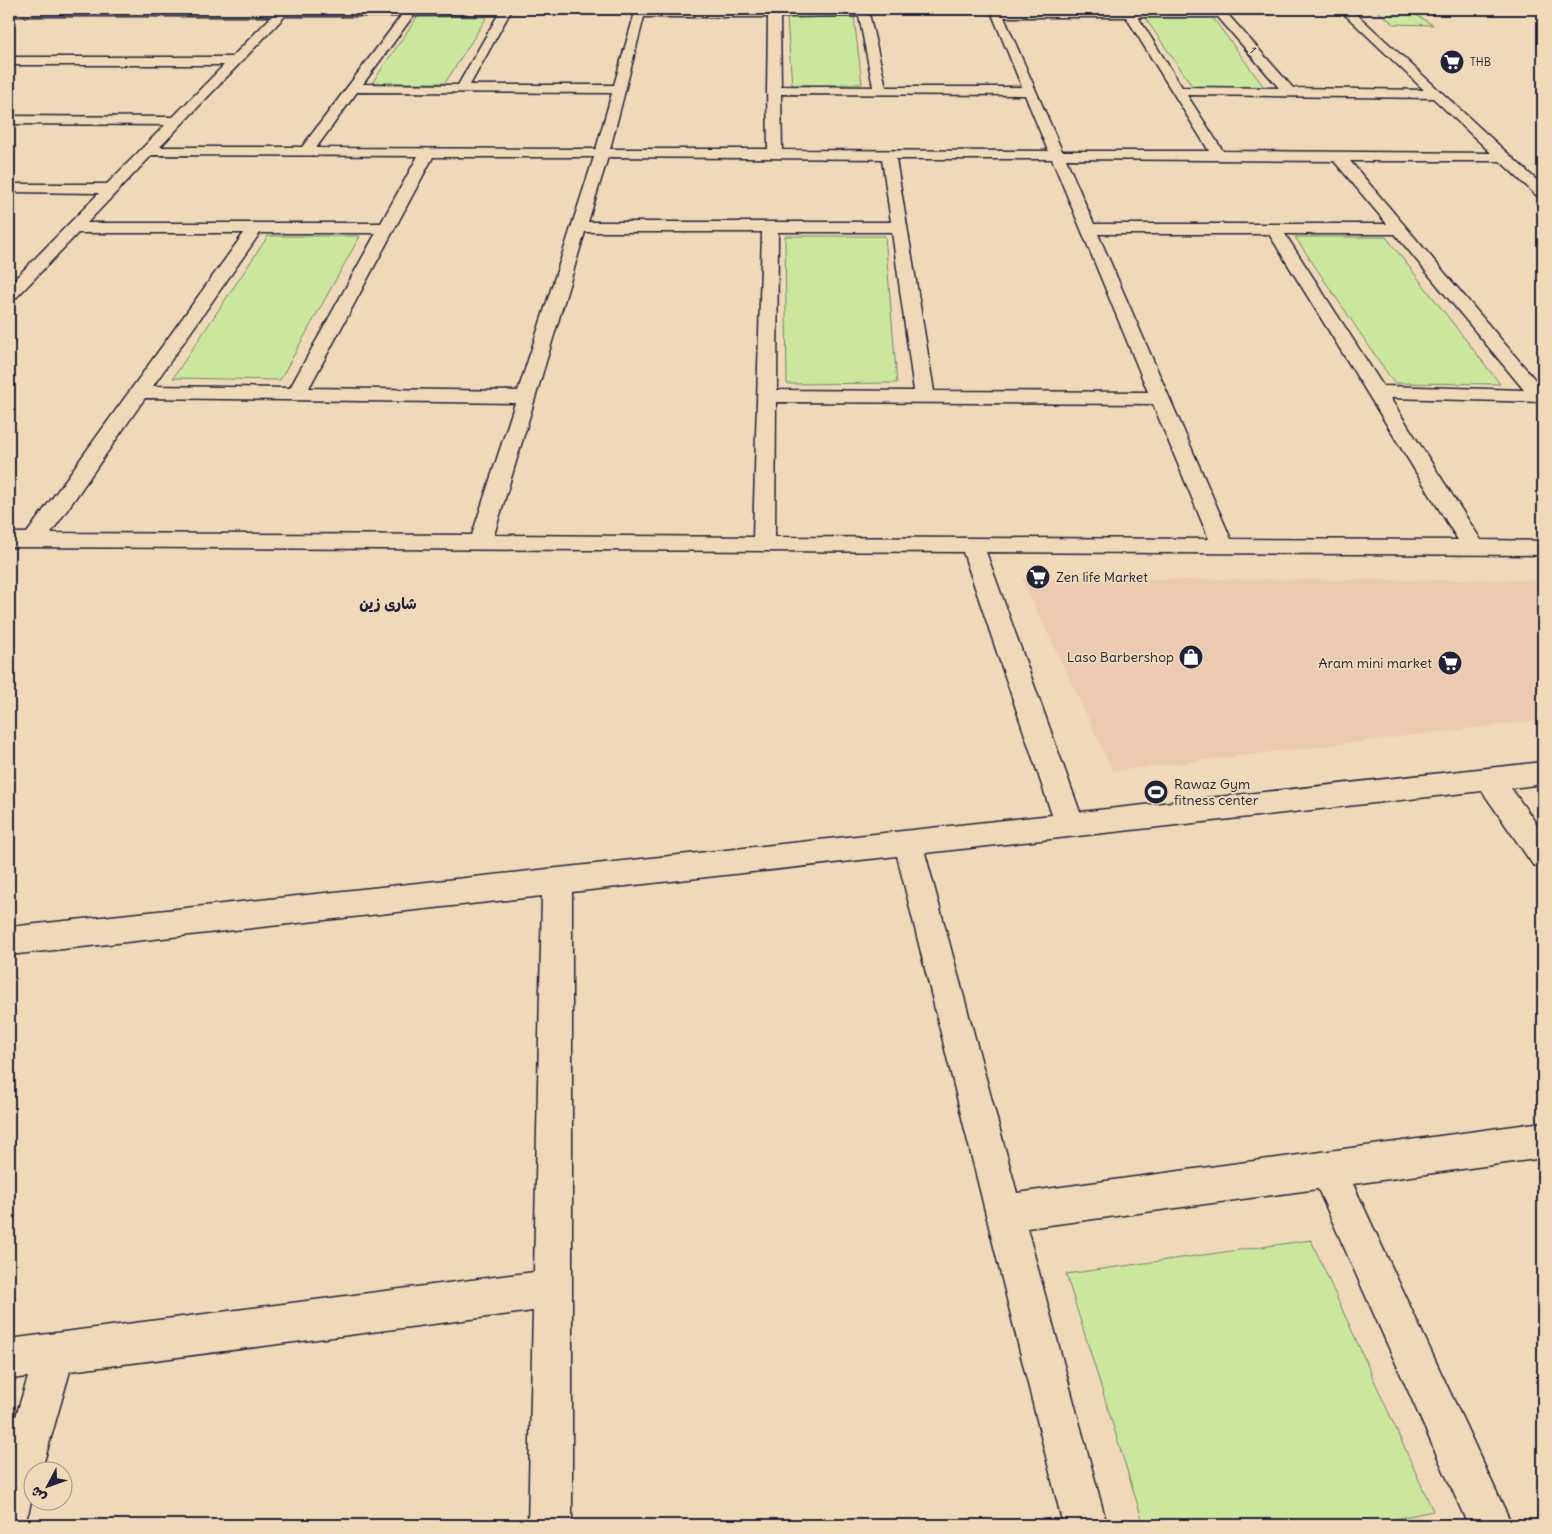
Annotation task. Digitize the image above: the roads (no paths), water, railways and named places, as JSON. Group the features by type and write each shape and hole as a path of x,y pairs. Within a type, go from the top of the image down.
{"street":[{"path":"1345,9 1543,194"},
{"path":"9,14 506,10"},
{"path":"462,88 506,10"},
{"path":"9,295 283,11"},
{"path":"481,542 602,153 641,11 774,13 863,11 880,90"},
{"path":"1219,11 1130,14 996,11 1223,546"},
{"name":"1","path":"1219,11 1288,92"},
{"path":"306,152 409,12"},
{"path":"774,13 773,90 775,154"},
{"path":"1130,14 1219,156"},
{"path":"9,61 234,61"},
{"path":"352,88 620,89"},
{"path":"773,90 1031,91"},
{"path":"1179,91 1436,94"},
{"path":"9,120 178,121"},
{"path":"147,151 1503,157"},
{"path":"296,394 428,152"},
{"path":"888,154 925,397"},
{"path":"1338,156 1541,396"},
{"path":"9,188 111,189"},
{"path":"579,227 900,227"},
{"path":"764,544 770,227"},
{"path":"73,228 386,228"},
{"path":"34,540 255,228"},
{"path":"1090,229 1399,229"},
{"path":"1274,229 1474,547"},
{"path":"139,392 526,397"},
{"path":"1375,392 1541,396"},
{"path":"767,396 1160,398"},
{"path":"9,540 1543,548"},
{"path":"972,545 1070,825"},
{"path":"9,941 1543,773"},
{"path":"1489,779 1543,856"},
{"path":"908,843 1085,1525"},
{"path":"550,1525 557,881"},
{"path":"1004,1213 1543,1140"},
{"path":"1328,1170 1490,1525"},
{"path":"9,1359 552,1289"},
{"path":"9,1510 55,1353"}],"place":[{"name":"THB","path":"1452,62"},
{"name":"Zen life Market","path":"1038,577"},
{"name":"Laso Barbershop","path":"1191,657"},
{"name":"Aram mini market","path":"1450,663"},
{"name":"Rawaz Gym fitness center","path":"1156,792"}],"district":[{"name":"شاری زین","path":"388,604"}]}
